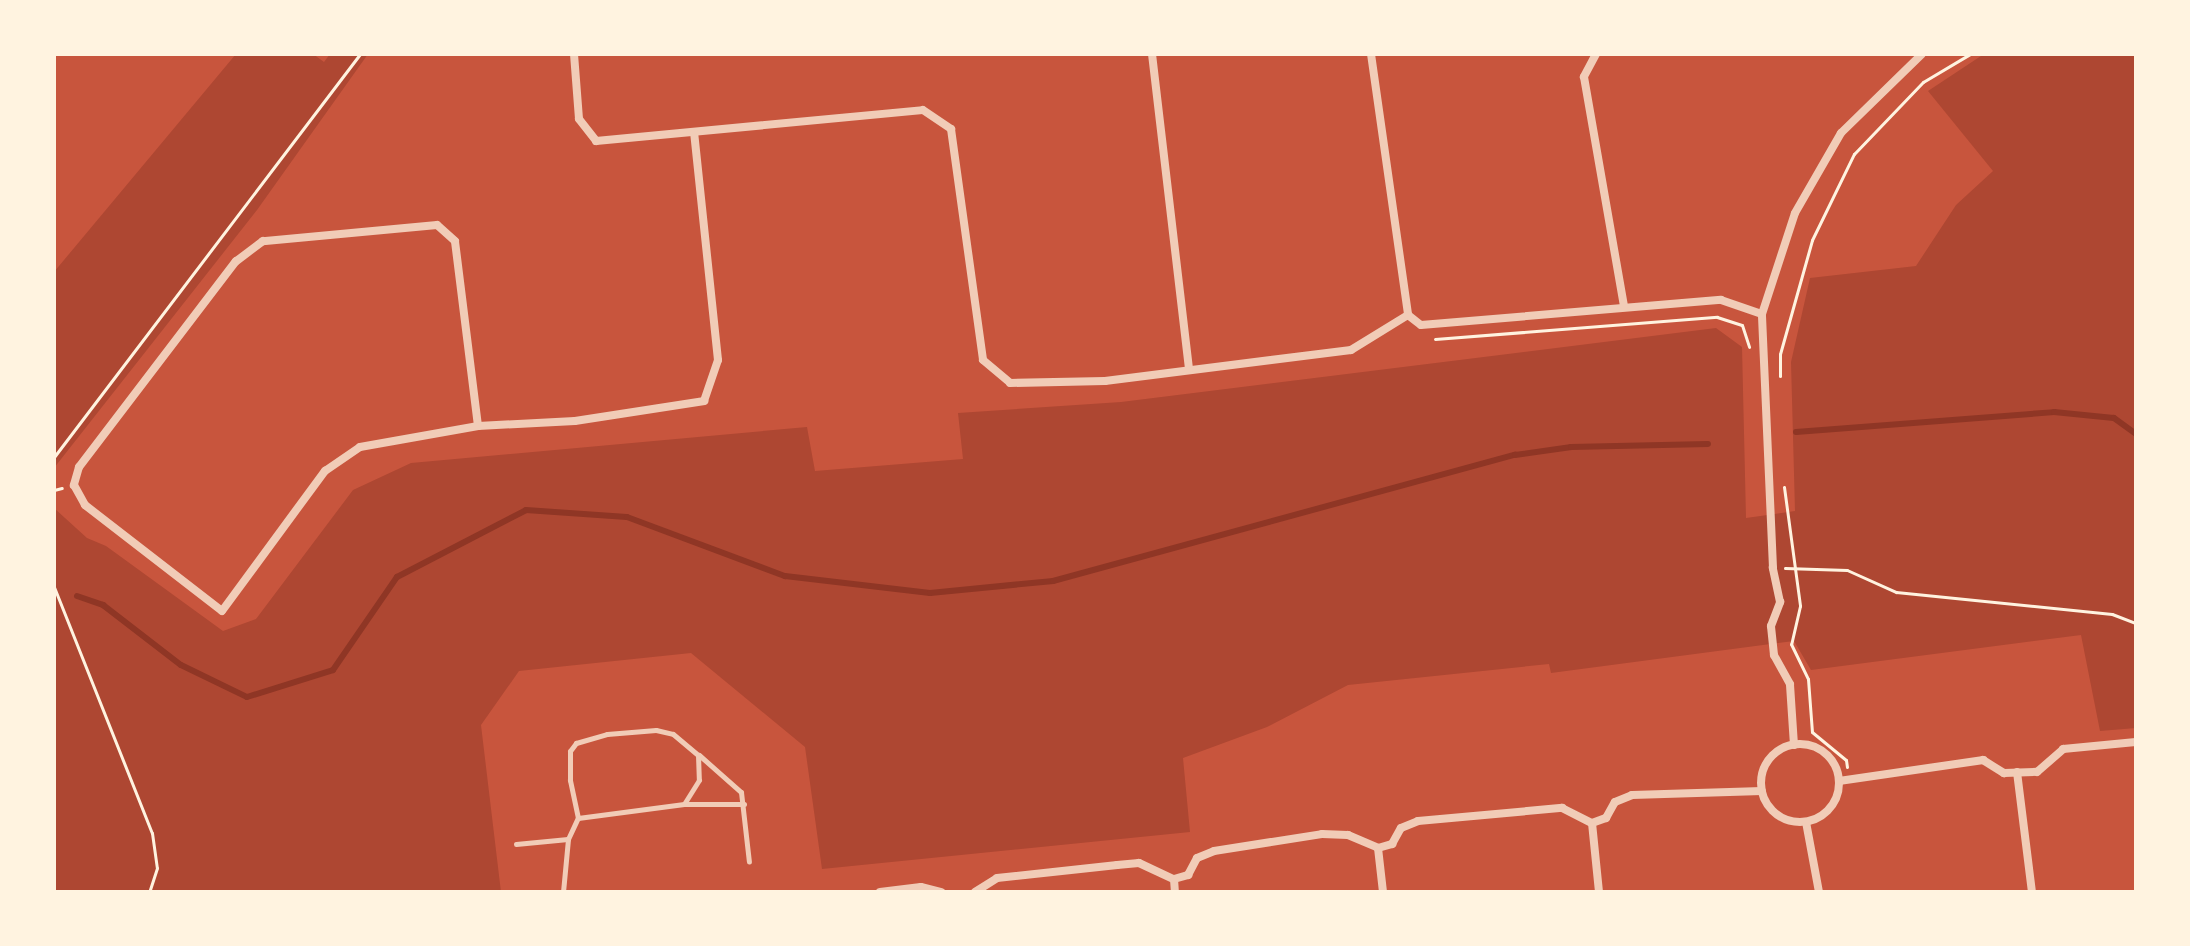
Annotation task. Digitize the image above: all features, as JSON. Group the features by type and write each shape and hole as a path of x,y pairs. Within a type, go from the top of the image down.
{"street":[{"path":"574,54 579,119 596,141 923,110 951,129 983,360 1010,383 1105,381 1351,350 1408,315"},
{"path":"1152,54 1189,369"},
{"path":"1371,54 1408,315 1421,325 1721,300 1762,314"},
{"path":"1596,54 1584,77 1624,306"},
{"path":"1794,745 1790,684 1774,655 1771,626 1780,602 1773,568 1762,314 1795,213 1841,133 1922,54"},
{"path":"478,426 455,241 437,225 263,241 248,249 226,273 79,467 74,485 85,505 222,611 325,471 360,447 478,426 575,421 704,401 718,360 694,133"},
{"path":"1844,780 1983,760 2004,773 2037,772 2063,749 2136,742"},
{"path":"1794,745 1819,749 1844,780 1834,803 1806,822 1783,818 1762,791 1762,779 1772,756 1794,745"},
{"path":"2017,772 2032,892"},
{"path":"975,892 997,878 1128,864 1144,865 1174,879 1188,875 1197,858 1214,851 1322,834 1348,835 1378,848 1392,844 1401,828 1418,821 1535,808 1562,808 1592,823 1606,818 1615,802 1632,795 1762,791"},
{"path":"1806,822 1819,892"},
{"path":"1592,823 1599,892"},
{"path":"1378,848 1383,892"},
{"path":"1174,879 1175,892"},
{"path":"880,892 921,887 941,892"}],"lane":[{"path":"563,892 568,839 578,818 570,765 576,743 607,734 656,730 673,734 734,783 744,804 749,862"},
{"path":"684,804 699,780 698,755"},
{"path":"578,818 684,804 744,804"},
{"path":"516,844 568,839"}],"path":[{"path":"54,457 360,54"},
{"path":"1779,382 1780,354 1812,240 1854,154 1923,82 1970,54"},
{"path":"1432,339 1717,317 1742,325 1751,353 1762,356 1780,354"},
{"path":"1784,482 1800,606 1791,644 1808,679 1812,732 1846,760 1844,780"},
{"path":"1773,568 1847,570 1896,592 2112,614 2136,623"},
{"path":"54,587 152,833 157,868 149,892"}],"shaded area":[{"path":"236,54 313,54 324,62 330,54 368,54 257,210 54,468 54,272"},
{"path":"1984,54 2136,54 2136,728 2100,731 2081,635 1811,670 1794,641 1551,673 1549,664 1348,685 1267,727 1183,758 1190,832 822,869 805,747 691,653 519,671 481,725 501,892 54,892 54,508 87,538 106,546 223,631 256,619 353,490 411,463 807,427 815,471 963,459 958,413 1121,402 1716,328 1742,347 1746,518 1795,511 1791,362 1810,278 1916,266 1956,205 1993,171 1928,91"}],"waterway":[{"path":"1796,432 2054,412 2114,418 2136,434"},
{"path":"77,596 103,605 181,665 247,697 333,670 397,577 526,510 627,517 785,576 930,593 1053,581 1515,455 1571,447 1708,444"}]}
